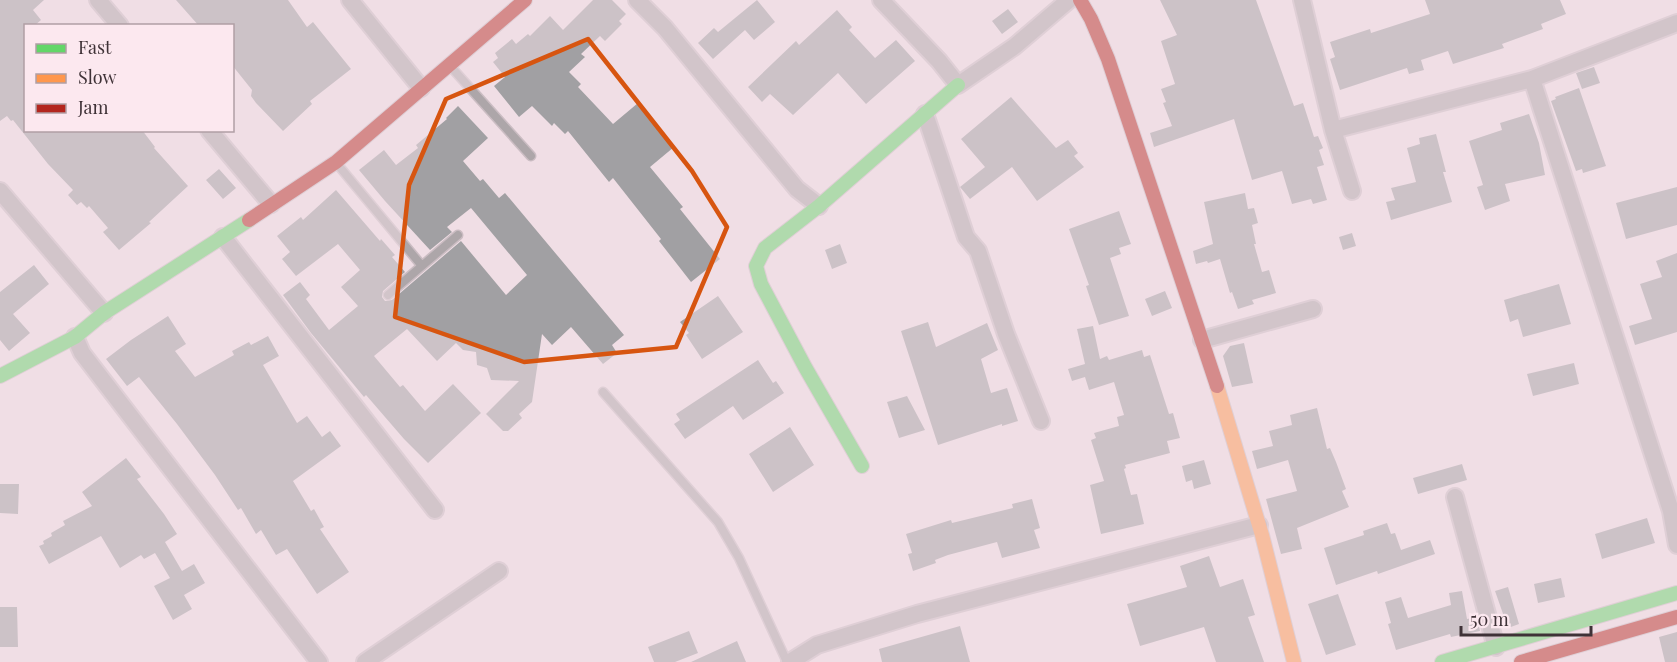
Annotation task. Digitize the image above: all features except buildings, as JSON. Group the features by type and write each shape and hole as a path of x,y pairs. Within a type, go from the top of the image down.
{"street":[{"path":"98,0 118,24"},
{"path":"350,0 421,88"},
{"path":"0,376 75,337 104,313 336,162 525,0"},
{"path":"637,0 665,28 797,189 819,206"},
{"path":"882,0 925,45 958,85"},
{"path":"862,466 805,367 761,284 756,266 765,248 819,206 958,85 1015,46 1069,0"},
{"path":"1080,0 1095,23 1105,47 1132,136 1228,416 1273,575 1294,662"},
{"path":"1302,0 1333,130 1352,191"},
{"path":"1333,130 1532,79 1677,23"},
{"path":"1532,79 1671,511 1677,545"},
{"path":"925,114 966,237 978,251 1006,334 1041,421"},
{"path":"211,132 271,204"},
{"path":"0,191 104,313"},
{"path":"223,237 435,510"},
{"path":"1203,340 1313,309"},
{"path":"75,337 82,353 319,662"},
{"path":"1455,497 1496,647"},
{"path":"789,662 817,645 917,614 1259,525"},
{"path":"365,662 499,571"},
{"path":"1442,662 1677,593"},
{"path":"1521,662 1677,617"}],"lane":[{"path":"449,64 531,156"},
{"path":"336,162 422,266"},
{"path":"388,295 458,235"},
{"path":"603,392 718,522 739,558 789,662"}],"highlighted area":[{"path":"588,39 692,171 727,227 676,347 524,362 395,317 409,185 446,99"}],"traffic: fast":[{"path":"862,466 805,367 761,284 756,266 765,248 819,206 958,85"},
{"path":"0,376 75,337 104,313 249,220"},
{"path":"1442,662 1677,593"}],"traffic: slow":[{"path":"1217,386 1262,535 1294,662"}],"traffic: jam":[{"path":"249,220 336,162 525,0"},
{"path":"1080,0 1108,59 1217,386"},
{"path":"1521,662 1677,617"}]}
